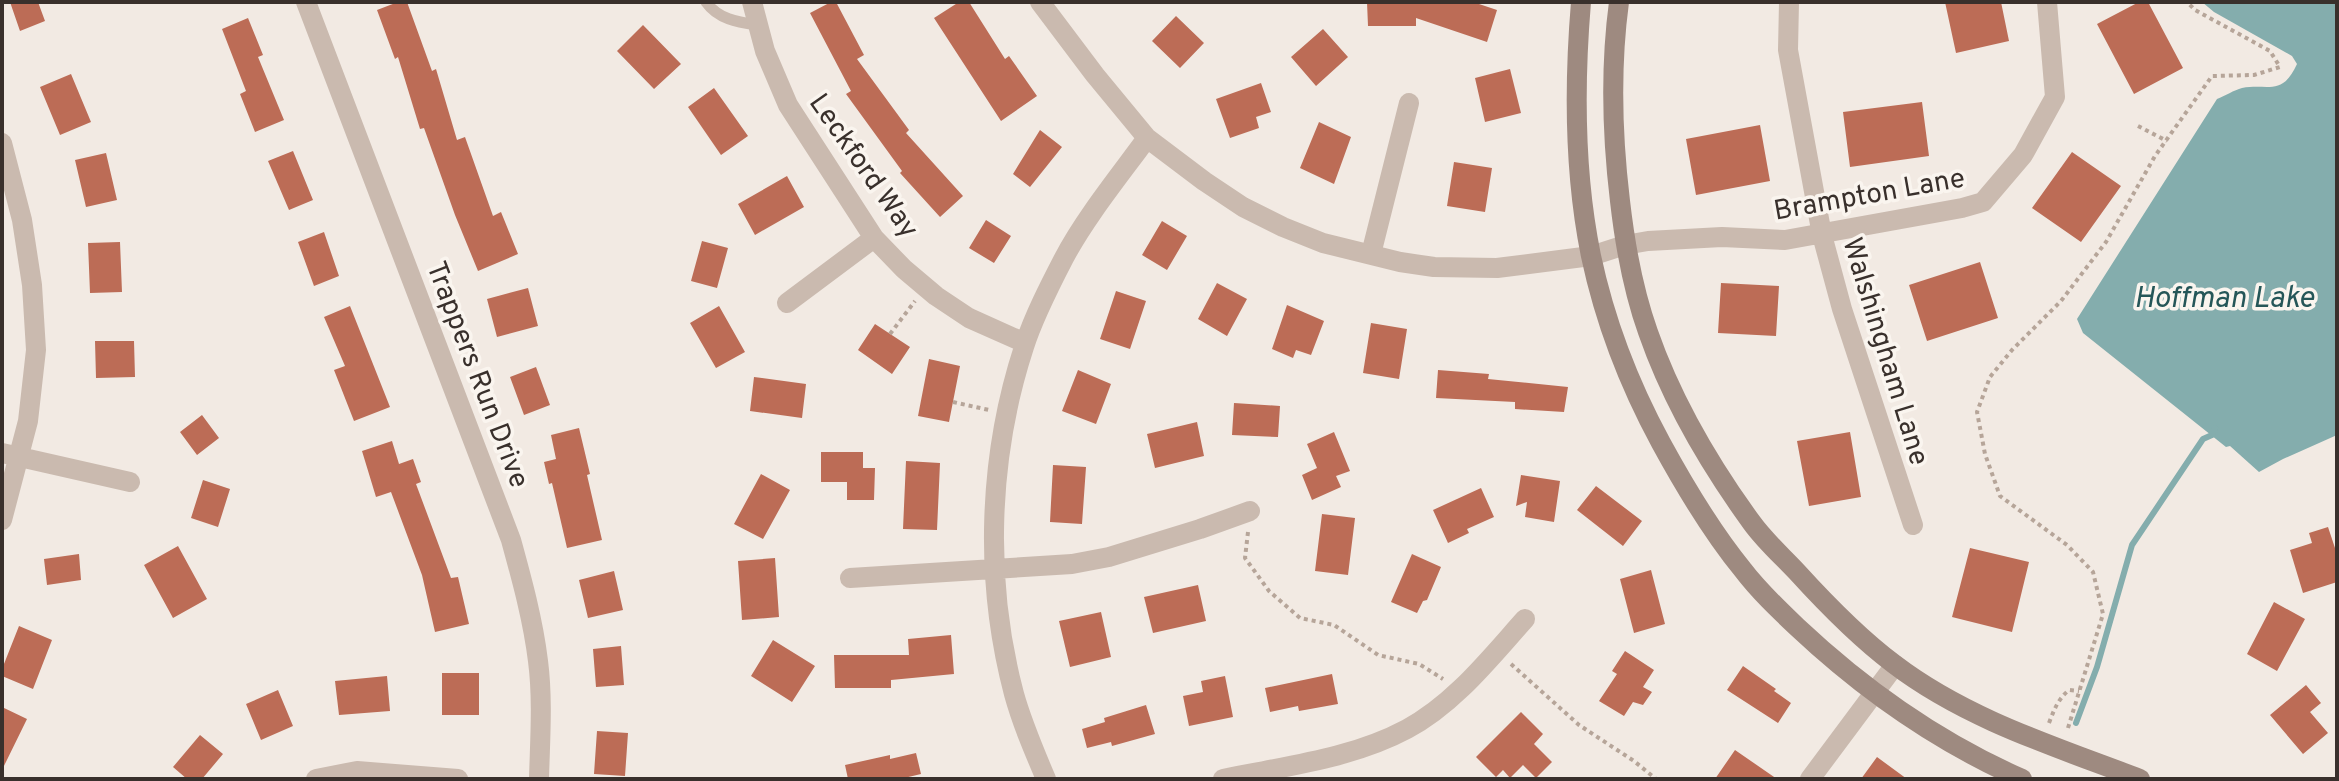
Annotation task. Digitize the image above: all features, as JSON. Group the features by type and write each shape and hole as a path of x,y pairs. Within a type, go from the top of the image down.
{"street":[{"name":"Trappers Run Drive","path":"306,2 511,540 530,614 538,663 541,707 539,779"},
{"name":"Leckford Way","path":"752,2 774,76 788,105 874,238 925,287 969,318 1025,343"},
{"name":"Brampton Lane","path":"1040,2 1147,138 1243,207 1323,243 1434,267 1465,268 1497,268 1591,256 1648,241 1722,237 1785,240 1983,202 2023,155 2055,97 2047,2"},
{"path":"1581,2 1576,56 1579,166 1591,256 1617,348 1640,405 1675,469 1712,530 1744,572 1769,601 1818,647 1873,694 1957,747 2022,779"},
{"path":"1619,2 1611,94 1613,146 1625,245 1647,329 1667,380 1691,431 1753,525 1823,601 1895,665 1946,697 2017,732 2140,779"},
{"name":"Walshingham Lane","path":"1789,2 1788,50 1822,235 1842,309 1913,525"},
{"path":"1371,254 1409,103"},
{"path":"1046,779 1023,724 998,615 999,451 1025,343 1065,256 1147,138"},
{"path":"2,143 22,220 32,285 36,350 28,421 10,454 2,520"},
{"path":"787,303 874,238"},
{"path":"10,454 130,482"},
{"path":"850,578 1072,564 1109,557 1250,511"},
{"path":"1223,779 1347,753 1409,728 1459,689 1525,619"},
{"path":"1810,779 1895,665"},
{"path":"316,779 357,771 458,779"}],"lane":[{"path":"706,2 712,11 735,22 757,25"}],"path":[{"path":"2068,728 2103,614 2093,572 2067,545 2000,496 1985,454 1977,412 1990,377 2061,301 2106,242 2155,156 2212,76 2254,75 2280,67 2270,51 2195,10 2187,2"},
{"path":"2138,126 2167,141"},
{"path":"890,334 925,287"},
{"path":"953,402 1006,413"},
{"path":"1250,511 1245,558 1285,608 1300,618 1334,625 1378,655 1419,664 1459,689"},
{"path":"1497,651 1579,725 1656,779"},
{"path":"2044,732 2056,703 2069,690 2079,691"}],"water":[{"name":"Hoffman Lake","path":"2202,2 2337,2 2337,435 2259,472 2230,446 2226,447 2083,333 2077,319 2217,99 2242,88 2280,85 2297,64 2292,56 2214,12"}],"building":[{"path":"10,2 38,2 45,21 20,31"},
{"path":"407,2 432,71 436,69 457,140 465,137 493,216 501,212 518,254 478,271 424,128 420,129 398,57 395,59 377,10"},
{"path":"836,2 864,55 857,59 909,130 906,133 963,196 940,217 900,173 902,171 846,94 851,91 810,13"},
{"path":"959,2 969,2 1005,59 1009,56 1037,96 1001,121 934,18"},
{"path":"1367,2 1473,2 1497,10 1487,42 1416,18 1416,26 1368,26"},
{"path":"1945,2 2001,2 2009,41 1956,53"},
{"path":"2139,2 2148,2 2183,68 2134,94 2097,24"},
{"path":"1176,16 1204,43 1180,68 1152,41"},
{"path":"248,18 263,55 258,57 284,120 255,132 240,94 246,91 222,29"},
{"path":"643,25 681,64 654,89 617,51"},
{"path":"1323,29 1348,57 1316,86 1291,57"},
{"path":"1510,69 1521,113 1485,122 1475,78"},
{"path":"71,74 91,122 60,135 40,87"},
{"path":"1261,83 1271,112 1256,117 1259,128 1230,138 1216,99"},
{"path":"714,88 748,136 721,155 688,107"},
{"path":"1922,102 1929,156 1850,167 1843,112"},
{"path":"1319,122 1351,137 1334,184 1300,168"},
{"path":"1760,125 1770,181 1696,195 1686,139"},
{"path":"1040,130 1062,147 1030,187 1013,174"},
{"path":"293,151 313,200 289,210 268,161"},
{"path":"2072,152 2121,186 2081,242 2032,208"},
{"path":"106,153 117,200 86,207 75,160"},
{"path":"1454,162 1492,168 1485,212 1447,206"},
{"path":"787,176 804,207 755,235 738,204"},
{"path":"986,220 1011,236 994,263 969,248"},
{"path":"1162,221 1187,236 1167,270 1142,255"},
{"path":"324,232 339,276 314,286 298,242"},
{"path":"702,241 728,248 717,288 691,281"},
{"path":"120,242 122,292 90,293 88,243"},
{"path":"1980,262 1998,318 1927,341 1909,285"},
{"path":"1217,283 1247,299 1227,336 1198,319"},
{"path":"1721,283 1779,286 1776,336 1718,333"},
{"path":"528,288 538,326 497,337 487,299"},
{"path":"1116,291 1146,301 1130,349 1100,339"},
{"path":"1287,305 1324,321 1311,355 1296,350 1293,358 1272,349"},
{"path":"350,306 390,407 354,421 334,370 345,366 324,317"},
{"path":"719,306 745,352 716,368 690,323"},
{"path":"1371,323 1407,329 1399,379 1363,373"},
{"path":"875,324 910,347 892,374 858,350"},
{"path":"95,341 134,341 135,377 96,378"},
{"path":"929,359 960,366 949,422 918,416"},
{"path":"536,367 550,405 524,415 510,377"},
{"path":"1078,370 1111,384 1096,424 1062,411"},
{"path":"1438,370 1489,374 1488,379 1568,387 1564,412 1515,409 1515,402 1436,398"},
{"path":"754,377 806,384 802,418 750,411"},
{"path":"1234,403 1280,406 1278,437 1232,435"},
{"path":"202,415 219,438 197,455 180,432"},
{"path":"1197,422 1204,456 1155,468 1147,434"},
{"path":"579,428 602,540 567,548 544,462 556,459 551,435"},
{"path":"1334,432 1350,471 1336,476 1341,487 1312,500 1302,475 1317,468 1307,444"},
{"path":"1850,432 1861,497 1809,506 1797,441"},
{"path":"392,441 399,464 413,459 421,482 416,484 451,578 458,577 469,624 435,632 422,575 391,492 376,497 362,451"},
{"path":"821,452 863,452 863,468 875,468 874,500 847,500 847,482 821,482"},
{"path":"906,461 940,463 937,530 903,529"},
{"path":"1053,465 1086,467 1082,524 1050,522"},
{"path":"761,474 790,490 763,539 734,524"},
{"path":"1521,475 1560,481 1554,522 1525,517 1527,502 1516,506"},
{"path":"203,480 230,489 218,527 191,518"},
{"path":"1596,486 1642,521 1623,546 1577,510"},
{"path":"1481,488 1494,517 1467,529 1469,533 1448,543 1433,510"},
{"path":"1322,514 1355,518 1348,575 1315,571"},
{"path":"2328,527 2337,554 2337,582 2303,593 2290,550 2312,543 2309,533"},
{"path":"178,546 207,599 173,618 144,565"},
{"path":"1970,548 2029,562 2012,632 1952,617"},
{"path":"79,554 81,580 47,585 44,559"},
{"path":"1412,554 1441,567 1427,600 1423,601 1417,613 1391,602"},
{"path":"775,558 779,617 742,620 738,561"},
{"path":"1651,570 1665,624 1634,633 1620,579"},
{"path":"614,571 623,610 588,618 579,580"},
{"path":"1198,585 1206,621 1153,633 1144,597"},
{"path":"2274,602 2305,619 2277,671 2247,654"},
{"path":"1101,612 1111,657 1070,667 1059,621"},
{"path":"19,626 52,640 33,689 2,676"},
{"path":"951,635 954,674 891,680 891,688 835,688 834,655 909,655 908,639"},
{"path":"773,640 815,666 792,702 751,676"},
{"path":"621,646 624,685 596,687 593,649"},
{"path":"1625,651 1654,670 1643,687 1652,692 1643,705 1633,702 1624,716 1599,701 1617,674 1612,671"},
{"path":"1743,666 1791,703 1778,723 1727,690"},
{"path":"442,673 479,673 479,715 442,715"},
{"path":"1332,674 1338,704 1299,711 1298,706 1270,712 1265,688"},
{"path":"387,676 390,711 339,715 335,681"},
{"path":"1225,676 1233,717 1189,726 1183,696 1203,692 1201,681"},
{"path":"2306,685 2321,703 2310,712 2328,733 2303,754 2270,715"},
{"path":"278,690 293,726 261,740 246,704"},
{"path":"1146,705 1155,734 1112,746 1111,742 1087,748 1082,729 1105,722 1104,718"},
{"path":"2,707 27,719 2,770"},
{"path":"1521,712 1543,734 1534,744 1552,762 1536,778 1523,765 1510,778 1503,770 1496,777 1476,757"},
{"path":"597,731 628,733 625,776 594,774"},
{"path":"200,735 223,754 202,779 187,779 173,767"},
{"path":"1735,750 1777,779 1715,779"},
{"path":"916,753 921,774 900,779 848,779 845,765"},
{"path":"1877,757 1907,779 1861,779"}],"waterway":[{"path":"2076,723 2097,667 2132,545 2203,439 2212,435 2215,428"}]}
